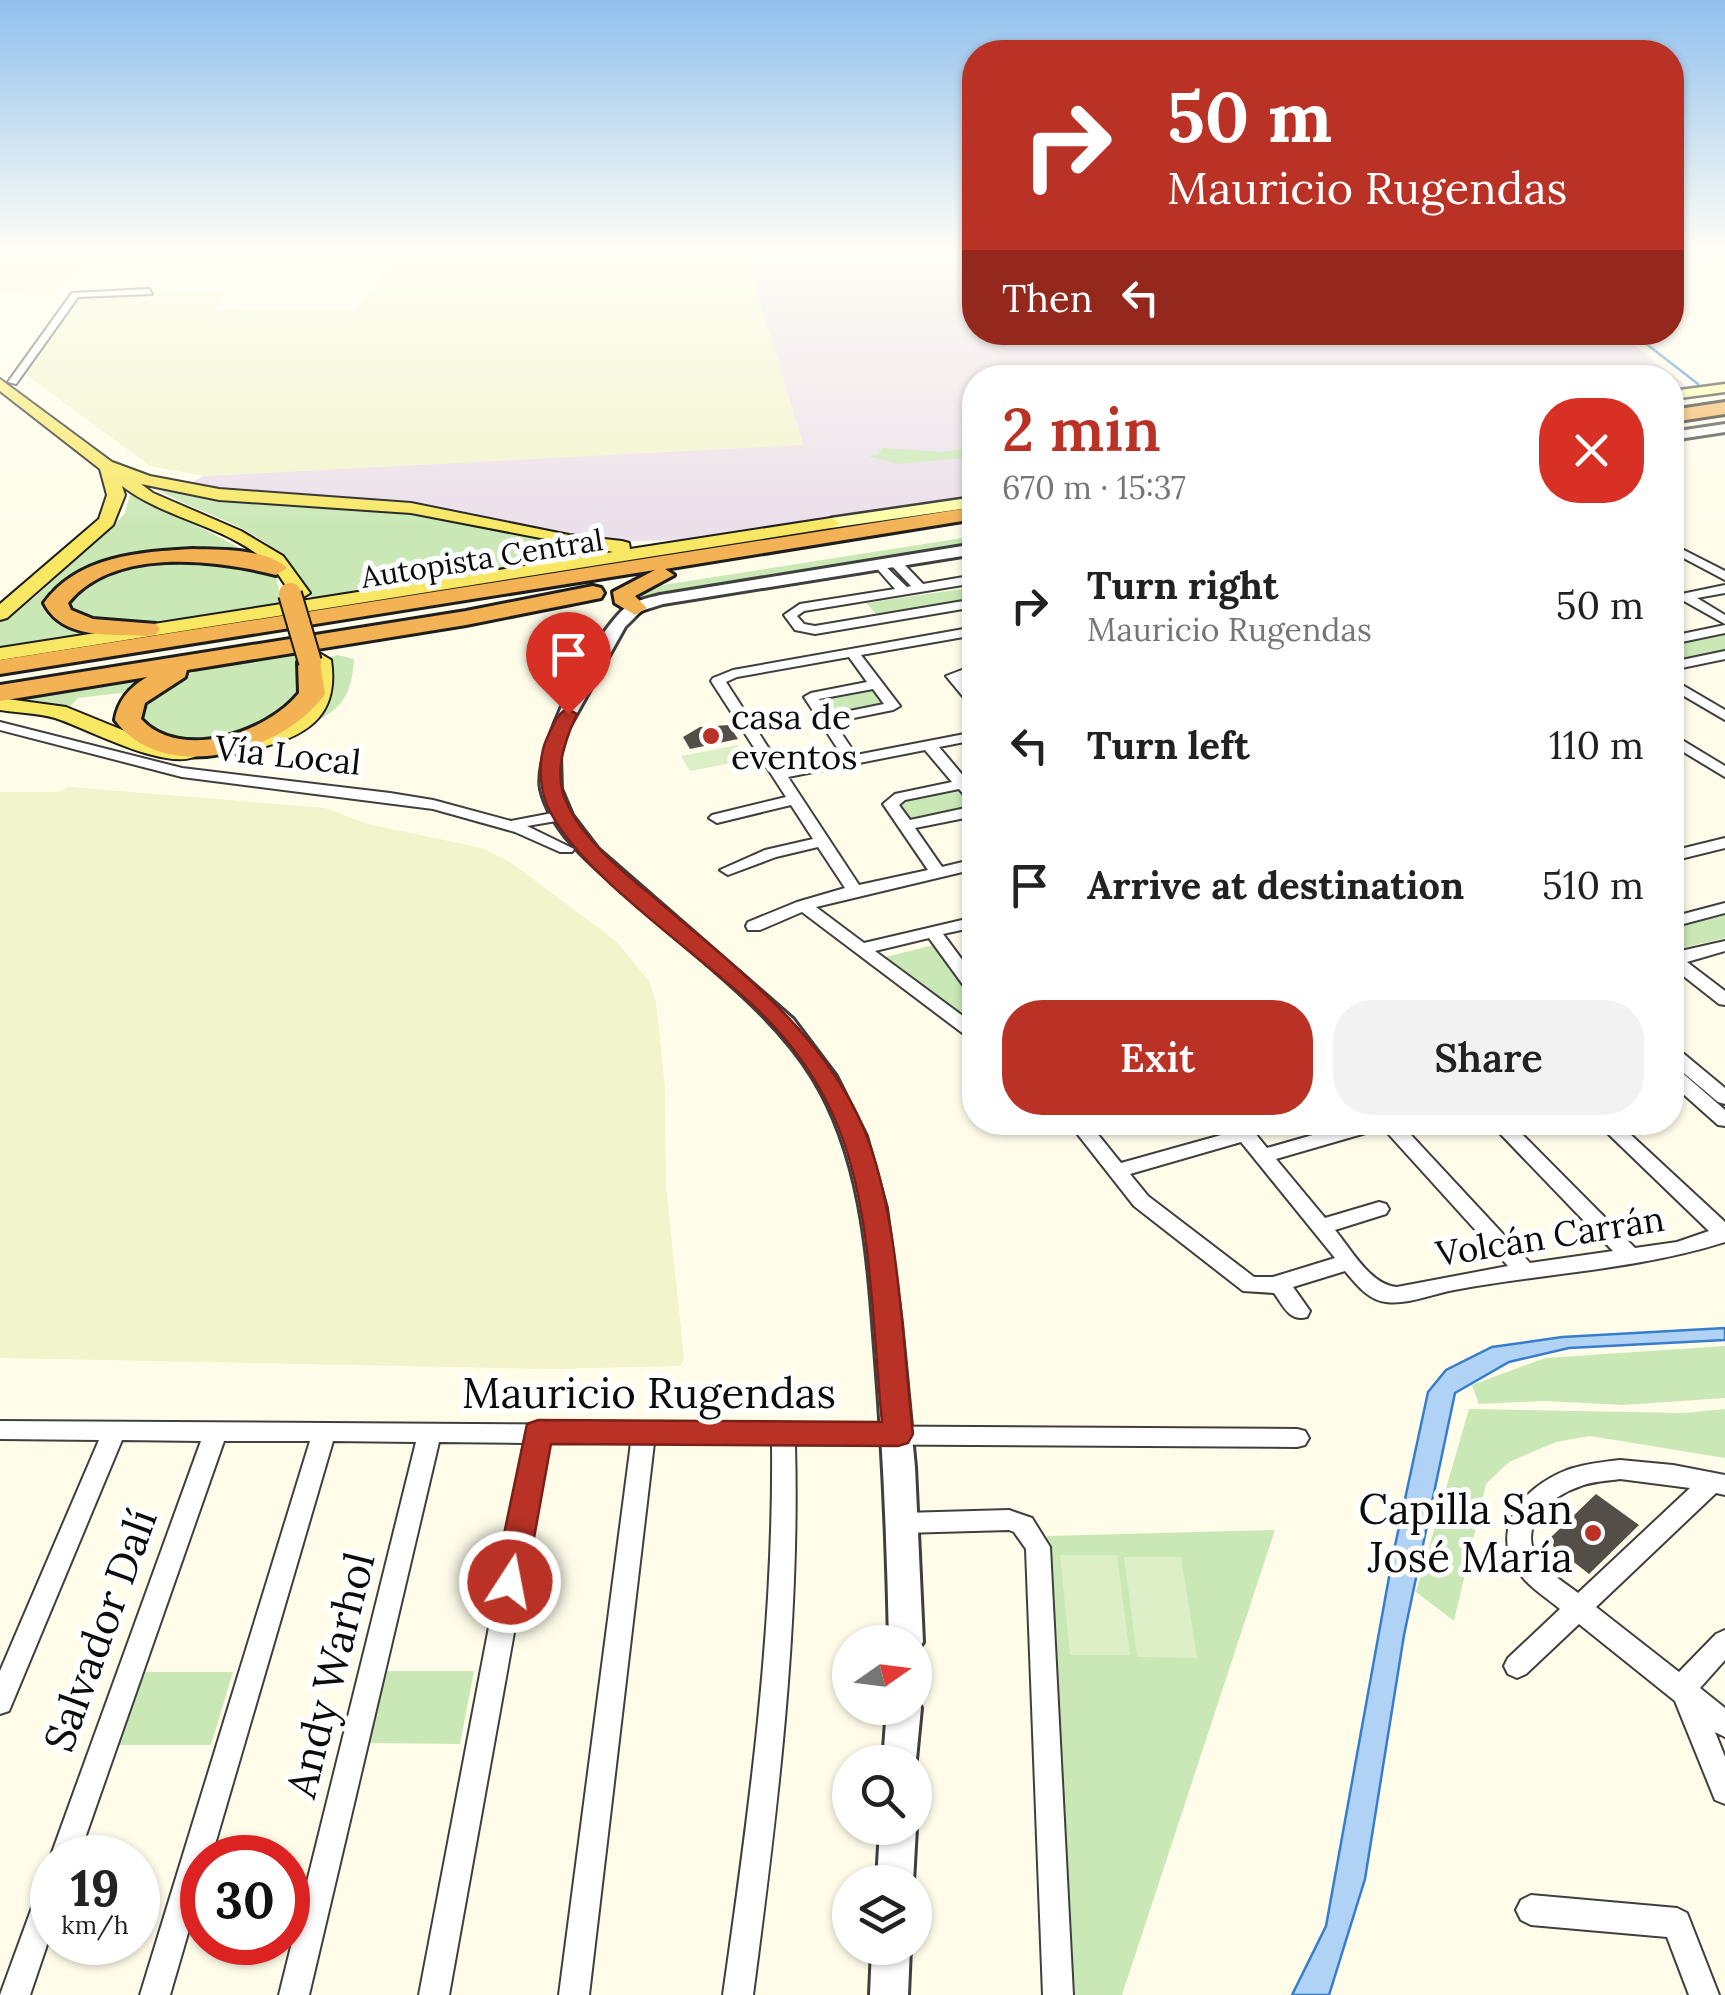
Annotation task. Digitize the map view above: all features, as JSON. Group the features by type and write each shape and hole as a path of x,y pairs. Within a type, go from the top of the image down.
{"highway":[{"path":"1684,403 1725,397"},
{"path":"1684,414 1725,408"},
{"path":"831,524 962,512"},
{"name":"Autopista Central","path":"0,667 962,513"},
{"name":"Autopista Central","path":"0,678 962,528"},
{"path":"172,627 84,625 62,615 56,602 65,588 78,580 136,562 231,556 270,561 295,594 315,661 309,700 291,719 264,734 228,743 182,745 145,738 132,728 129,710 146,688 178,671 226,657"},
{"path":"635,608 623,598 624,592 665,575"},
{"path":"0,693 536,606 665,575"}],"main road":[{"path":"4,380 63,422 100,460 154,502 235,535 270,561"},
{"path":"1684,393 1725,388"},
{"path":"100,460 145,481 194,492 400,506 601,545 684,547"},
{"path":"0,614 107,521 116,495 100,460"},
{"path":"0,654 962,504"},
{"path":"0,704 58,712 153,748 186,752 224,750 283,732 313,712 324,693 315,661"}],"street":[{"path":"4,380 34,344"},
{"path":"1684,434 1725,428"},
{"path":"906,1625 898,1434 873,1208 861,1156 835,1094 813,1059 768,1007 604,864 563,816 550,782 556,738 618,624 635,608 660,600 962,551"},
{"path":"1684,554 1725,576"},
{"path":"887,564 920,588"},
{"path":"887,564 904,591"},
{"path":"962,581 800,608 790,615 800,627 811,630 962,605"},
{"path":"1684,597 1725,590"},
{"path":"858,598 877,620"},
{"path":"1684,600 1725,620"},
{"path":"1684,638 1725,629"},
{"path":"854,890 718,686 721,678 962,633"},
{"path":"825,720 893,706 852,653"},
{"path":"1684,663 1718,656 1725,666"},
{"path":"852,760 811,698 878,684"},
{"path":"1684,690 1725,716"},
{"name":"Vía Local","path":"0,726 176,772 408,798 512,823 566,849"},
{"path":"778,774 962,739"},
{"path":"929,745 962,784 894,800 890,806 938,872"},
{"path":"1684,746 1725,774"},
{"path":"717,818 794,800"},
{"path":"904,826 962,814"},
{"path":"512,823 563,816"},
{"path":"728,870 771,852 822,842"},
{"path":"1684,854 1721,848"},
{"path":"754,926 803,904 962,867"},
{"path":"803,904 962,1024"},
{"path":"1684,919 1725,908"},
{"path":"864,948 962,925"},
{"path":"934,932 962,970"},
{"path":"1684,956 1725,946"},
{"path":"1684,967 1725,1000"},
{"path":"1684,1063 1725,1098"},
{"path":"1684,1084 1725,1120"},
{"path":"1088,1135 1141,1201 1243,1281 1262,1287 1279,1284 1348,1262 1246,1135"},
{"path":"1117,1171 1220,1135"},
{"path":"1262,1156 1326,1135"},
{"path":"1397,1135 1526,1272"},
{"path":"1511,1135 1630,1256"},
{"path":"1619,1135 1725,1234"},
{"path":"1320,1227 1380,1209"},
{"name":"Volcán Carrán","path":"1348,1262 1371,1288 1398,1295 1678,1249 1725,1234"},
{"path":"1279,1284 1299,1311"},
{"path":"0,1702 115,1430"},
{"name":"Mauricio Rugendas","path":"1,1433 115,1430 1297,1438"},
{"name":"Salvador Dalí","path":"72,1835 216,1431"},
{"path":"155,1995 325,1431"},
{"name":"Andy Warhol","path":"294,1995 430,1432"},
{"path":"434,1995 538,1432"},
{"path":"574,1995 644,1433"},
{"path":"738,1995 780,1662 785,1536 782,1433"},
{"path":"1718,1483 1632,1469 1580,1474 1557,1484 1523,1516 1519,1550 1534,1573 1725,1724"},
{"path":"1517,1666 1718,1483"},
{"path":"904,1523 1009,1520 1024,1525 1038,1547 1058,1995"},
{"path":"1725,1642 1689,1680 1685,1692 1725,1791"},
{"path":"1532,1910 1676,1923 1704,1995"},
{"path":"15,1995 30,1952"},
{"path":"889,1995 890,1965"}],"shaded area":[{"path":"772,344 1633,345 1659,365 962,365 962,499 680,540 600,542 403,503 236,492 188,484 204,476 803,444"}],"green space":[{"path":"46,344 772,344 803,445 204,476 150,466 25,374"},
{"path":"882,448 962,450 962,458 898,464 868,456 877,455"},
{"path":"149,485 391,507 572,543 640,550 312,600 298,575 262,540"},
{"path":"131,491 251,554 93,567 50,590 43,605 47,616 69,628 100,632 0,648 0,622 34,598 116,523 125,513"},
{"path":"962,538 962,548 642,600 633,597 638,589"},
{"path":"204,560 259,566 276,576 283,607 132,624 70,614 66,603 86,580 138,565"},
{"path":"962,589 962,601 883,615 876,614 866,603"},
{"path":"1725,633 1725,651 1684,660 1684,642"},
{"path":"294,651 303,694 256,732 201,741 159,735 137,719 140,702 178,679 213,666"},
{"path":"338,655 354,659 352,678 342,701 320,719 315,716 324,658"},
{"path":"160,672 130,692 78,698 69,708 9,699"},
{"path":"873,689 887,705 833,715 821,699"},
{"path":"738,745 747,760 690,771 681,756"},
{"path":"69,787 325,808 368,824 482,848 510,862 617,942 649,981 656,1002 665,1087 666,1185 684,1359 680,1366 550,1369 0,1358 0,792 58,792"},
{"path":"962,790 962,809 911,820 897,802"},
{"path":"1725,914 1725,938 1684,947 1684,925"},
{"path":"938,944 962,980 962,1017 881,958"},
{"path":"1725,1346 1725,1398 1623,1405 1544,1401 1479,1404 1472,1385 1545,1358"},
{"path":"1469,1409 1683,1413 1725,1409 1725,1458 1590,1436 1556,1442 1509,1462 1486,1484 1454,1621 1416,1592"},
{"path":"1275,1530 1122,1995 1066,1995 1047,1536"},
{"path":"1060,1555 1117,1555 1130,1655 1070,1655"},
{"path":"1124,1557 1181,1557 1197,1658 1137,1657"},
{"path":"384,1671 474,1671 460,1744 367,1743"},
{"path":"143,1672 233,1672 211,1745 117,1745"}],"water":[{"path":"1725,1328 1725,1340 1569,1348 1509,1362 1455,1393 1404,1635 1365,1879 1329,1995 1292,1995 1326,1926 1393,1555 1428,1392 1446,1370 1492,1347 1562,1337"}],"building":[{"name":"casa de eventos","path":"729,725 738,739 690,749 683,737 700,727"},
{"name":"Capilla San José María","path":"1596,1494 1639,1525 1589,1574 1547,1541"}],"waterway":[{"path":"1648,345 1674,365"},
{"path":"1684,373 1698,384"}],"place":[{"name":"casa de eventos","path":"711,736"},
{"name":"Capilla San José María","path":"1593,1533"}],"route":[{"path":"510,1582 538,1432 898,1434 873,1208 861,1156 845,1115 813,1059 768,1007 623,882 577,837 558,806 550,782 552,748 568,714"}]}
